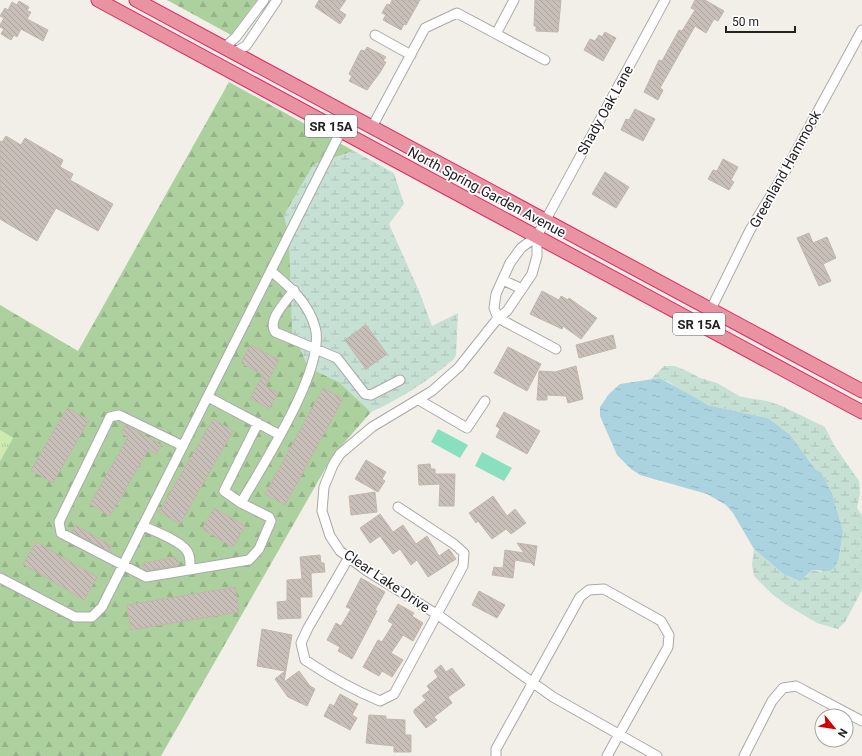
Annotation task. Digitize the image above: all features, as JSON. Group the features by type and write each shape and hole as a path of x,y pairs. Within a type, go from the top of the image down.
{"highway":[{"name":"North Spring Garden Avenue","path":"98,0 862,412"},
{"name":"North Spring Garden Avenue","path":"136,0 862,391"},
{"path":"200,55 222,57 228,56 228,50"},
{"path":"224,68 235,64 258,66"}],"street":[{"path":"228,50 264,0"},
{"path":"228,50 246,46 277,0"},
{"path":"496,34 514,0"},
{"name":"Shady Oak Lane","path":"545,220 666,0"},
{"path":"372,127 426,28 457,13 545,60"},
{"name":"Greenland Hammock","path":"711,309 750,230 782,177 862,30"},
{"path":"375,35 411,55"},
{"path":"0,578 75,617 92,617 102,607 341,131"},
{"name":"Clear Lake Drive","path":"545,220 537,236 537,256 532,274 507,312 498,318 459,367 432,391 372,427 340,454 333,465 324,487 322,510 330,536 340,551 367,572 438,615 553,697 658,756"},
{"name":"Clear Lake Drive","path":"498,318 494,308 496,294 510,263 521,248 537,236"},
{"path":"241,503 302,395 316,348 316,328 305,304 294,290 271,271"},
{"path":"503,280 522,289"},
{"path":"294,290 272,321 272,327 275,332 337,358 365,394 371,395 400,380"},
{"path":"498,318 556,349"},
{"path":"208,397 280,435"},
{"path":"419,400 468,428 485,401"},
{"path":"183,446 119,415 110,417 59,522 61,533 146,577 250,560 259,549 271,521 269,517 241,503 224,491 258,423"},
{"path":"349,558 308,628 301,643 305,660 327,675 358,692 380,701 394,694 438,615 463,566 464,553 454,544 398,507"},
{"path":"143,526 183,546 188,552 190,558 190,570"},
{"path":"496,756 496,749 580,597 589,590 604,589 661,621 669,635 668,647 607,756"},
{"path":"744,756 772,701 783,688 796,686 862,720"}],"green space":[{"path":"167,0 257,0 231,35"},
{"path":"229,82 354,151 313,165 289,240 308,367 339,382 371,412 332,457 161,756 0,756 0,461 13,438 0,430 0,305 78,351"},
{"path":"354,151 394,173 404,204 389,224 419,291 432,326 458,313 456,355 453,360 414,389 371,412 339,382 308,367 292,331 289,240 284,215 313,165"},
{"path":"664,366 675,366 700,378 717,383 741,397 767,401 782,406 825,427 834,445 859,481 860,493 857,508 862,515 862,590 845,622 838,629 817,623 772,594 754,576 752,565 754,549 782,573 805,577 812,570 821,572 839,558 843,531 832,493 821,472 815,469 797,445 768,418 708,405 689,396 669,382 660,378 651,379"},
{"path":"438,429 468,445 460,458 431,442"},
{"path":"0,430 13,438 0,461"},
{"path":"482,452 512,468 504,481 475,466"}],"water":[{"path":"660,378 708,405 768,418 790,435 815,469 821,472 832,493 843,531 839,558 835,567 830,571 812,570 800,581 782,573 754,549 733,513 726,505 707,494 640,475 631,469 617,455 600,416 600,407 609,394 620,384"}],"building":[{"path":"319,0 346,0 339,10 346,15 340,24 315,7"},
{"path":"392,0 420,0 406,25 404,24 401,30 383,20 386,15 382,13 387,4 390,5"},
{"path":"535,0 561,0 558,32 536,31 536,26 534,26"},
{"path":"695,0 705,0 724,11 718,21 714,19 706,33 695,26 660,88 663,90 658,100 644,92 659,60 662,61 679,30 682,31 695,10 691,8"},
{"path":"19,1 29,7 27,11 31,12 27,19 48,30 43,41 21,29 17,37 14,35 11,40 1,34 4,29 0,27 0,25 4,18 0,16 5,8 8,10 12,2 17,5"},
{"path":"605,32 616,38 603,61 584,50 590,39 595,41 599,35 602,37"},
{"path":"367,47 386,57 383,61 386,62 367,90 349,81 352,76 349,74 361,50 365,51"},
{"path":"635,109 655,119 643,141 621,130 626,119 629,120"},
{"path":"6,136 21,145 25,138 63,160 60,167 73,174 70,180 113,204 98,231 56,208 37,241 0,219 0,141 2,142"},
{"path":"723,159 738,167 731,180 734,182 729,190 708,179 713,170 717,171"},
{"path":"605,172 629,187 616,208 592,194"},
{"path":"809,233 813,243 827,237 836,258 823,264 831,281 819,286 797,238"},
{"path":"542,291 559,300 561,296 568,300 569,298 597,318 581,339 563,326 562,329 530,314"},
{"path":"366,325 387,354 366,369 345,340"},
{"path":"613,335 616,348 579,358 576,345"},
{"path":"250,345 279,360 265,386 278,393 269,409 250,398 263,375 241,363"},
{"path":"508,347 541,364 527,391 494,373"},
{"path":"576,366 583,399 568,403 566,396 547,395 547,400 537,400 539,371 555,372"},
{"path":"323,388 343,399 285,505 265,494"},
{"path":"67,408 89,420 53,483 31,470"},
{"path":"504,412 540,431 527,454 496,437 500,429 496,426"},
{"path":"213,419 233,431 180,524 159,512"},
{"path":"126,425 161,445 156,454 149,449 110,516 90,504 128,437 121,433"},
{"path":"366,460 386,472 382,479 385,481 378,492 355,479"},
{"path":"430,464 431,469 435,469 435,474 455,474 454,506 439,506 440,484 419,485 418,465"},
{"path":"375,492 377,512 351,515 349,496"},
{"path":"493,496 507,516 515,509 526,523 511,534 506,529 492,539 478,521 476,523 469,513"},
{"path":"214,508 245,526 233,547 202,529"},
{"path":"380,514 393,532 403,525 416,544 427,536 439,556 449,549 456,559 428,577 417,560 411,565 400,549 393,554 380,536 370,543 360,528"},
{"path":"75,525 112,546 109,551 72,532"},
{"path":"36,542 97,577 84,600 23,564"},
{"path":"517,543 537,546 534,566 531,563 515,560 513,578 492,575 494,567 503,568 505,550 524,553"},
{"path":"320,555 321,563 324,563 325,572 311,573 312,597 300,597 301,618 278,619 277,602 287,601 287,580 302,579 300,557"},
{"path":"177,557 179,565 147,571 144,569 143,563"},
{"path":"361,578 385,592 375,610 377,611 352,659 338,651 340,647 327,640 336,623 341,626 351,609 346,607"},
{"path":"235,587 239,612 131,630 127,605"},
{"path":"479,591 505,605 497,618 472,605"},
{"path":"398,604 414,613 412,616 423,623 413,641 403,635 391,653 403,660 392,677 382,671 379,676 363,667 378,640 382,642 393,624 388,621"},
{"path":"262,629 292,635 284,682 299,671 310,686 315,689 307,706 288,697 275,679 285,671 257,666"},
{"path":"441,665 446,672 452,668 465,685 448,697 452,703 434,717 437,720 426,728 414,713 414,710 426,700 422,696 430,690 427,686 438,677 434,671"},
{"path":"340,694 358,704 352,715 357,718 350,730 324,716 330,704 334,706"},
{"path":"369,715 386,716 386,719 405,720 405,735 411,735 411,752 394,752 394,746 366,743"}]}
